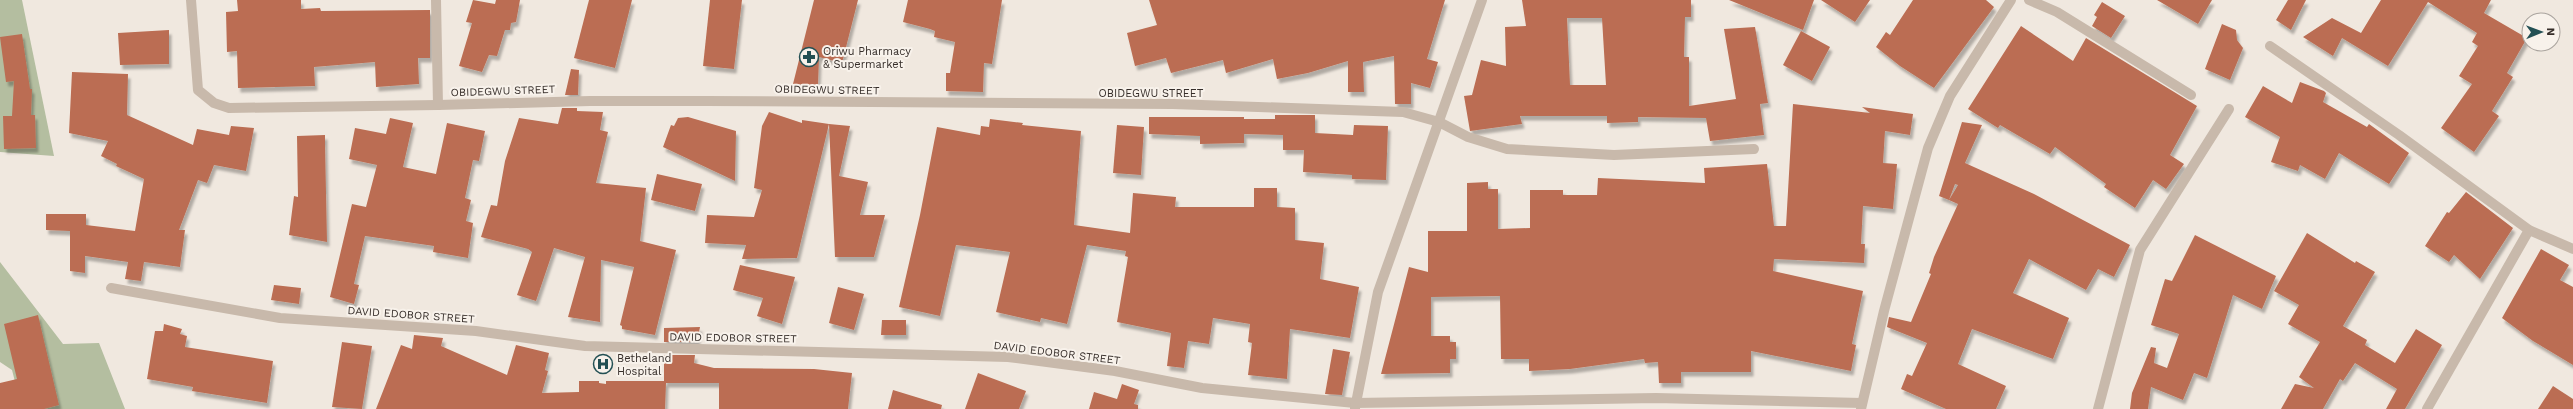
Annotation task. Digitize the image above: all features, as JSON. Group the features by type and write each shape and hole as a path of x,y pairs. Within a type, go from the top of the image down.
{"street":[{"name":"OBIDEGWU STREET","path":"191,0 198,90 214,103 228,108 438,106 590,100 1173,104 1403,112 1439,122 1468,137 1507,149 1614,155 1754,149"},
{"path":"436,0 438,106"},
{"path":"1355,406 1378,292 1482,0"},
{"path":"1862,406 1884,311 1928,148 1950,96 2011,0"},
{"path":"2029,0 2057,12 2191,95"},
{"path":"2270,46 2398,135 2528,230 2573,249"},
{"path":"2098,409 2140,250 2229,109"},
{"path":"2427,409 2528,230"},
{"name":"DAVID EDOBOR STREET","path":"111,288 280,318 476,331 585,346 1008,357 1115,371 1202,388 1355,406 1656,398 1862,406"}],"green space":[{"path":"0,0 22,0 54,156 0,152"},
{"path":"0,262 63,344 99,343 125,409 22,409 12,370 0,362"}],"building":[{"path":"237,0 301,0 301,9 320,8 321,11 430,10 430,58 418,58 419,84 376,87 375,62 314,67 315,86 238,88 237,51 227,52 226,12 238,11"},
{"path":"473,0 495,4 496,0 520,0 516,22 511,23 510,30 505,30 497,56 489,55 482,72 459,66 472,23 466,22"},
{"path":"589,0 632,0 615,68 574,58"},
{"path":"710,0 742,0 734,69 703,66"},
{"path":"814,0 858,0 842,63 819,57 818,85 793,84"},
{"path":"908,0 1002,0 992,64 984,63 983,92 946,91 946,73 950,73 955,42 934,37 935,31 930,29 903,22"},
{"path":"1149,0 1445,0 1427,59 1438,62 1430,88 1411,83 1411,104 1395,104 1394,56 1363,62 1364,92 1348,92 1348,61 1308,73 1277,79 1273,59 1226,73 1223,60 1171,73 1166,58 1135,66 1127,33 1157,25"},
{"path":"1522,0 1691,0 1691,17 1685,17 1684,57 1689,57 1689,106 1736,99 1724,29 1755,27 1768,103 1760,104 1764,135 1710,141 1706,118 1638,117 1638,122 1607,123 1607,116 1520,116 1522,124 1470,131 1464,96 1472,95 1481,60 1506,66 1505,27 1526,26","holes":["1567,18 1602,18 1606,85 1570,85"]},
{"path":"1729,0 1814,0 1803,30"},
{"path":"1821,0 1870,0 1855,22"},
{"path":"1913,0 1986,0 1994,7 1934,88 1900,66 1876,47 1886,32 1890,35"},
{"path":"2157,0 2212,0 2198,24"},
{"path":"2288,0 2306,0 2291,30 2276,20"},
{"path":"2381,0 2491,0 2484,13 2521,35 2521,48 2507,73 2513,77 2492,111 2499,116 2474,152 2441,128 2472,84 2459,76 2478,46 2472,42 2477,33 2428,2 2388,66 2342,38 2333,56 2303,37 2332,18 2361,33"},
{"path":"2102,2 2125,16 2111,38 2092,26 2097,17 2094,15"},
{"path":"2222,24 2236,30 2237,40 2243,48 2230,80 2205,69"},
{"path":"2021,26 2073,61 2086,38 2197,106 2170,155 2184,164 2166,189 2153,180 2135,208 2104,187 2106,184 2055,147 2050,154 2000,125 1998,128 1968,109"},
{"path":"169,30 169,64 120,65 118,33"},
{"path":"1801,31 1830,47 1812,81 1783,65"},
{"path":"22,34 30,89 32,89 31,115 35,115 36,148 4,149 3,116 12,116 14,81 6,82 0,37"},
{"path":"571,69 579,70 578,95 565,95"},
{"path":"72,72 128,74 127,115 193,145 197,129 229,135 231,126 254,128 246,171 214,165 207,183 198,180 179,230 185,230 180,267 144,262 141,281 125,279 128,262 85,256 85,273 70,271 70,231 46,230 46,214 86,214 86,225 135,231 144,179 116,166 117,164 101,156 108,141 69,133"},
{"path":"2300,82 2324,91 2326,93 2323,102 2367,127 2369,124 2409,153 2389,184 2339,153 2325,179 2300,165 2298,171 2271,162 2280,137 2245,117 2263,86 2292,103"},
{"path":"1793,104 1870,113 1862,107 1913,114 1910,135 1885,131 1883,163 1897,164 1893,209 1863,206 1861,244 1865,244 1864,263 1774,259 1773,271 1863,291 1852,344 1856,345 1851,371 1751,351 1751,372 1681,372 1681,383 1659,383 1658,362 1645,363 1644,359 1570,369 1529,371 1529,359 1501,359 1500,296 1431,297 1431,336 1450,336 1450,342 1456,342 1456,359 1450,359 1450,373 1381,374 1409,267 1428,272 1428,231 1467,231 1467,183 1488,182 1488,189 1498,189 1498,229 1530,228 1530,190 1563,190 1563,195 1597,195 1598,178 1705,183 1704,168 1767,164 1774,226 1786,226"},
{"path":"562,108 577,108 577,111 603,112 600,130 608,132 596,183 646,188 640,241 676,250 655,335 622,329 622,326 620,325 634,267 601,260 600,322 568,317 585,257 554,248 536,301 517,295 532,252 528,249 481,237 491,205 497,206 505,161 519,118 558,124"},
{"path":"769,112 802,123 802,120 829,124 797,258 742,259 746,245 705,243 707,215 754,217 762,190 754,188 762,126"},
{"path":"1275,115 1315,115 1315,133 1353,135 1354,125 1388,126 1386,180 1352,179 1352,175 1303,172 1304,150 1283,150 1283,135 1244,134 1244,143 1200,144 1200,136 1149,134 1149,117 1244,117 1244,119 1275,119"},
{"path":"688,117 736,131 735,181 663,147 671,125 674,126 678,118"},
{"path":"390,118 413,123 403,167 436,174 447,123 485,131 479,161 473,160 465,198 471,200 466,221 473,223 468,258 433,252 434,246 365,236 354,284 359,285 354,304 330,297 352,204 366,207 377,165 349,159 355,128 386,134"},
{"path":"990,119 1023,123 1022,125 1081,131 1074,225 1130,233 1133,193 1176,197 1175,207 1254,207 1254,188 1277,188 1277,207 1295,208 1295,240 1324,243 1320,279 1359,287 1350,338 1290,329 1287,379 1248,375 1252,343 1248,342 1250,324 1213,318 1209,344 1188,341 1184,368 1167,366 1171,333 1117,322 1128,257 1125,256 1126,251 1087,245 1067,324 1041,318 1040,322 996,312 1010,252 956,245 940,316 899,307 920,215 937,127 980,135 981,126 989,127"},
{"path":"1962,122 1982,125 1965,163 2034,194 2130,245 2114,277 2098,269 2086,290 2029,259 2013,293 2069,318 2053,359 1972,329 1958,364 2006,386 1996,409 1946,409 1901,389 1907,374 1912,376 1927,343 1887,327 1889,317 1911,322 1931,274 1929,273 1934,257 1958,204 1939,196","holes":["1955,184 1958,185 1949,200"]},
{"path":"829,124 850,126 839,176 868,182 860,215 885,215 874,257 835,257"},
{"path":"1117,125 1144,127 1141,175 1113,173"},
{"path":"325,135 327,242 289,235 294,196 298,197 297,136"},
{"path":"657,174 702,184 695,211 651,200"},
{"path":"2466,192 2513,228 2480,279 2454,255 2449,262 2425,246 2447,212 2449,213"},
{"path":"2307,233 2355,263 2356,261 2375,272 2343,326 2367,340 2365,345 2395,363 2416,329 2442,345 2405,409 2386,409 2397,389 2355,363 2343,381 2340,379 2323,409 2281,409 2295,384 2314,388 2299,377 2320,342 2288,324 2299,305 2274,291"},
{"path":"2195,235 2276,276 2262,309 2233,295 2207,378 2194,373 2183,400 2151,387 2148,409 2130,409 2132,393 2151,347 2156,348 2154,363 2167,368 2179,334 2151,325 2165,279 2172,281"},
{"path":"2541,249 2569,265 2560,280 2573,287 2573,365 2533,341 2502,318"},
{"path":"740,265 795,277 782,324 757,316 763,298 733,290"},
{"path":"274,285 301,288 299,304 271,300"},
{"path":"838,287 864,294 854,330 829,323"},
{"path":"38,315 59,405 44,409 0,409 0,383 17,379 4,324"},
{"path":"882,320 906,320 906,335 881,335"},
{"path":"164,324 182,329 180,334 187,336 185,347 273,361 267,403 192,391 193,387 147,379 155,331 163,331"},
{"path":"700,327 697,342 664,342 664,328"},
{"path":"414,335 443,338 441,346 507,375 516,345 549,353 545,370 548,371 542,393 579,392 579,381 599,381 599,383 606,384 606,381 664,381 664,355 695,355 694,363 714,368 814,369 852,373 848,409 719,409 719,383 666,383 665,409 376,409 401,345 412,349"},
{"path":"342,342 372,346 362,409 332,407"},
{"path":"1333,349 1350,352 1342,395 1325,394"},
{"path":"978,373 1026,391 1019,409 965,409"},
{"path":"1122,384 1139,390 1134,404 1138,405 1138,409 1089,409 1094,392 1117,399"},
{"path":"2553,386 2573,399 2573,409 2538,409"},
{"path":"893,390 942,405 941,409 888,409"}],"place":[{"name":"Oriwu Pharmacy & Supermarket","path":"809,57"},
{"name":"Betheland Hospital","path":"603,364"}]}
